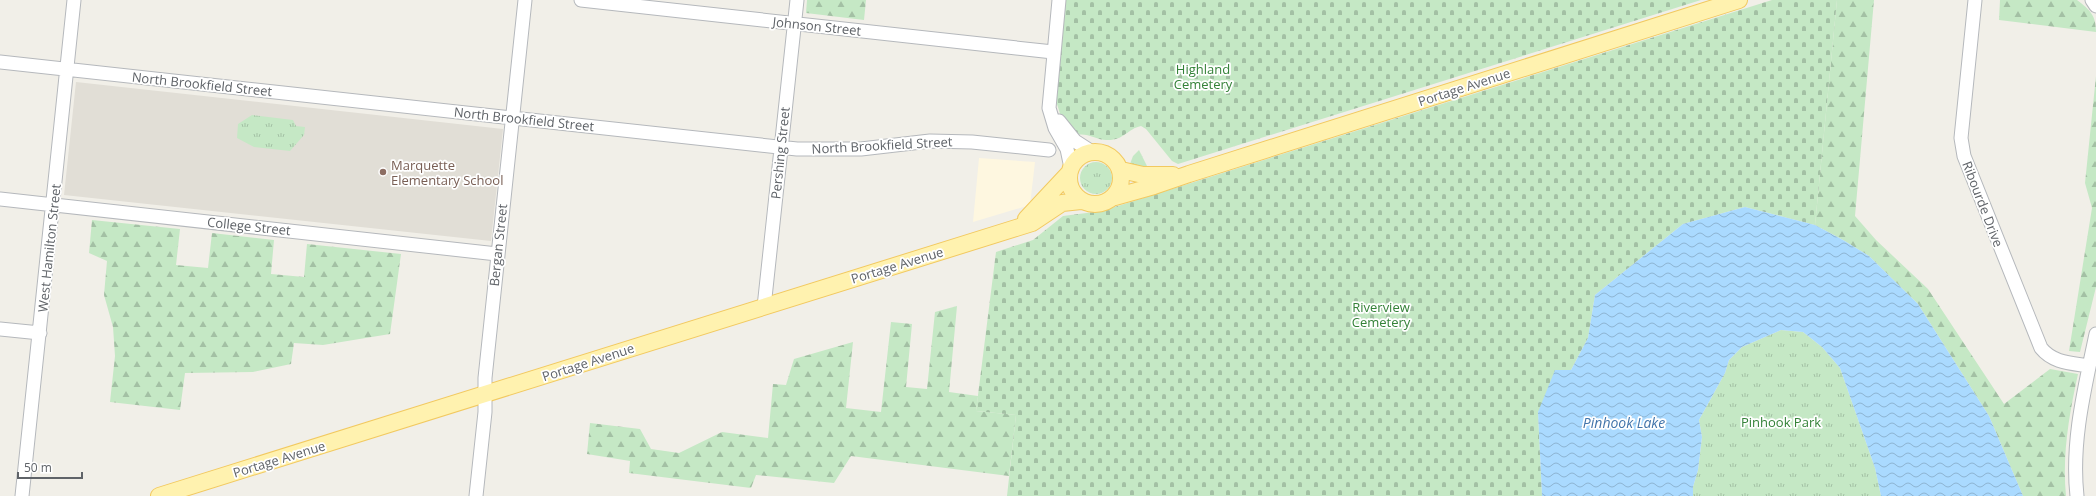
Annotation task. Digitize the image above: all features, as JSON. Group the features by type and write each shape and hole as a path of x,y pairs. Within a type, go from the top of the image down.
{"main road":[{"name":"Portage Avenue","path":"1115,197 1154,186 1739,0"},
{"path":"1092,152 1109,156 1117,163 1121,170 1120,190 1115,197 1095,204 1081,201 1073,191 1070,171 1079,157 1092,152"},
{"name":"Portage Avenue","path":"1121,170 1143,175 1189,174"},
{"name":"Portage Avenue","path":"1016,228 1070,171"},
{"name":"Portage Avenue","path":"159,496 1016,228 1036,221 1062,203 1081,201"}],"street":[{"name":"West Hamilton Street","path":"22,496 74,0"},
{"name":"Bergan Street","path":"476,496 485,395 485,378 497,254 525,0"},
{"name":"Johnson Street","path":"581,0 1053,52"},
{"name":"Pershing Street","path":"764,306 796,0"},
{"path":"1059,0 1049,108 1055,128 1067,149 1070,171"},
{"name":"Ribourde Drive","path":"1975,0 1961,138 1964,156 2041,348 2046,354 2060,361 2089,366"},
{"path":"2092,0 2096,6"},
{"name":"North Brookfield Street","path":"0,62 781,147 840,150 942,141 1049,150"},
{"path":"1051,86 1053,105 1059,122 1075,140 1092,152"},
{"name":"College Street","path":"0,199 497,254"},
{"path":"0,329 40,333"},
{"path":"2076,496 2076,443 2096,334"}],"shaded area":[{"path":"76,82 503,129 491,241 64,195"},
{"path":"979,158 1035,162 1030,205 973,222"}],"green space":[{"path":"807,0 866,0 864,20 806,13"},
{"name":"Highland Cemetery","path":"1065,0 1701,0 1178,164 1172,161 1146,129 1141,126 1117,139 1102,140 1086,135 1075,136 1062,120 1057,104 1056,87"},
{"name":"Riverview Cemetery","path":"1772,0 1837,0 1815,225 1745,207 1683,224 1595,295 1588,338 1571,370 1538,412 1542,496 1007,496 1016,415 976,411 996,252 1033,240 1063,216 1102,211"},
{"path":"1837,0 1874,0 1855,216 1876,240 1928,289 2004,404 2050,369 2078,374 2067,435 2065,465 2066,496 2023,496 1989,416 1918,304 1869,256 1815,225"},
{"path":"2000,0 2077,0 2091,13 2095,21 2096,32 1999,20"},
{"path":"2096,76 2096,287 2080,352 2069,351 2092,208 2085,183"},
{"path":"252,115 293,120 296,126 305,127 304,135 290,151 254,147 237,138 238,124"},
{"path":"1139,150 1148,168 1130,164 1133,156"},
{"path":"1099,162 1105,164 1110,169 1112,178 1110,187 1105,192 1093,194 1087,192 1082,187 1080,175 1082,169 1087,164"},
{"path":"92,220 180,229 176,265 208,268 212,233 274,240 271,274 304,277 307,244 401,254 390,334 323,345 294,343 291,364 253,372 185,373 180,410 110,402 115,356 113,327 104,295 107,261 89,253"},
{"path":"957,306 949,392 978,396 976,411 1016,415 1009,476 851,456 834,483 756,475 751,488 629,473 630,461 587,454 590,423 640,429 651,449 679,453 722,432 768,438 773,384 786,385 794,359 853,342 846,408 881,412 891,322 912,324 906,387 927,389 935,312"},
{"name":"Pinhook Park","path":"1781,330 1803,332 1822,347 1840,368 1875,468 1881,496 1693,496 1693,487 1698,470 1702,437 1699,420 1725,373 1729,360 1742,347"}],"water":[{"name":"Pinhook Lake","path":"1745,207 1815,225 1843,240 1869,256 1918,304 1989,416 2023,496 1881,496 1875,468 1840,368 1822,347 1803,332 1781,330 1742,347 1729,360 1725,373 1699,420 1702,437 1698,470 1693,487 1693,496 1542,496 1538,412 1555,370 1571,370 1588,338 1595,295 1683,224"}],"place":[{"name":"Marquette Elementary School","path":"383,172"}]}
